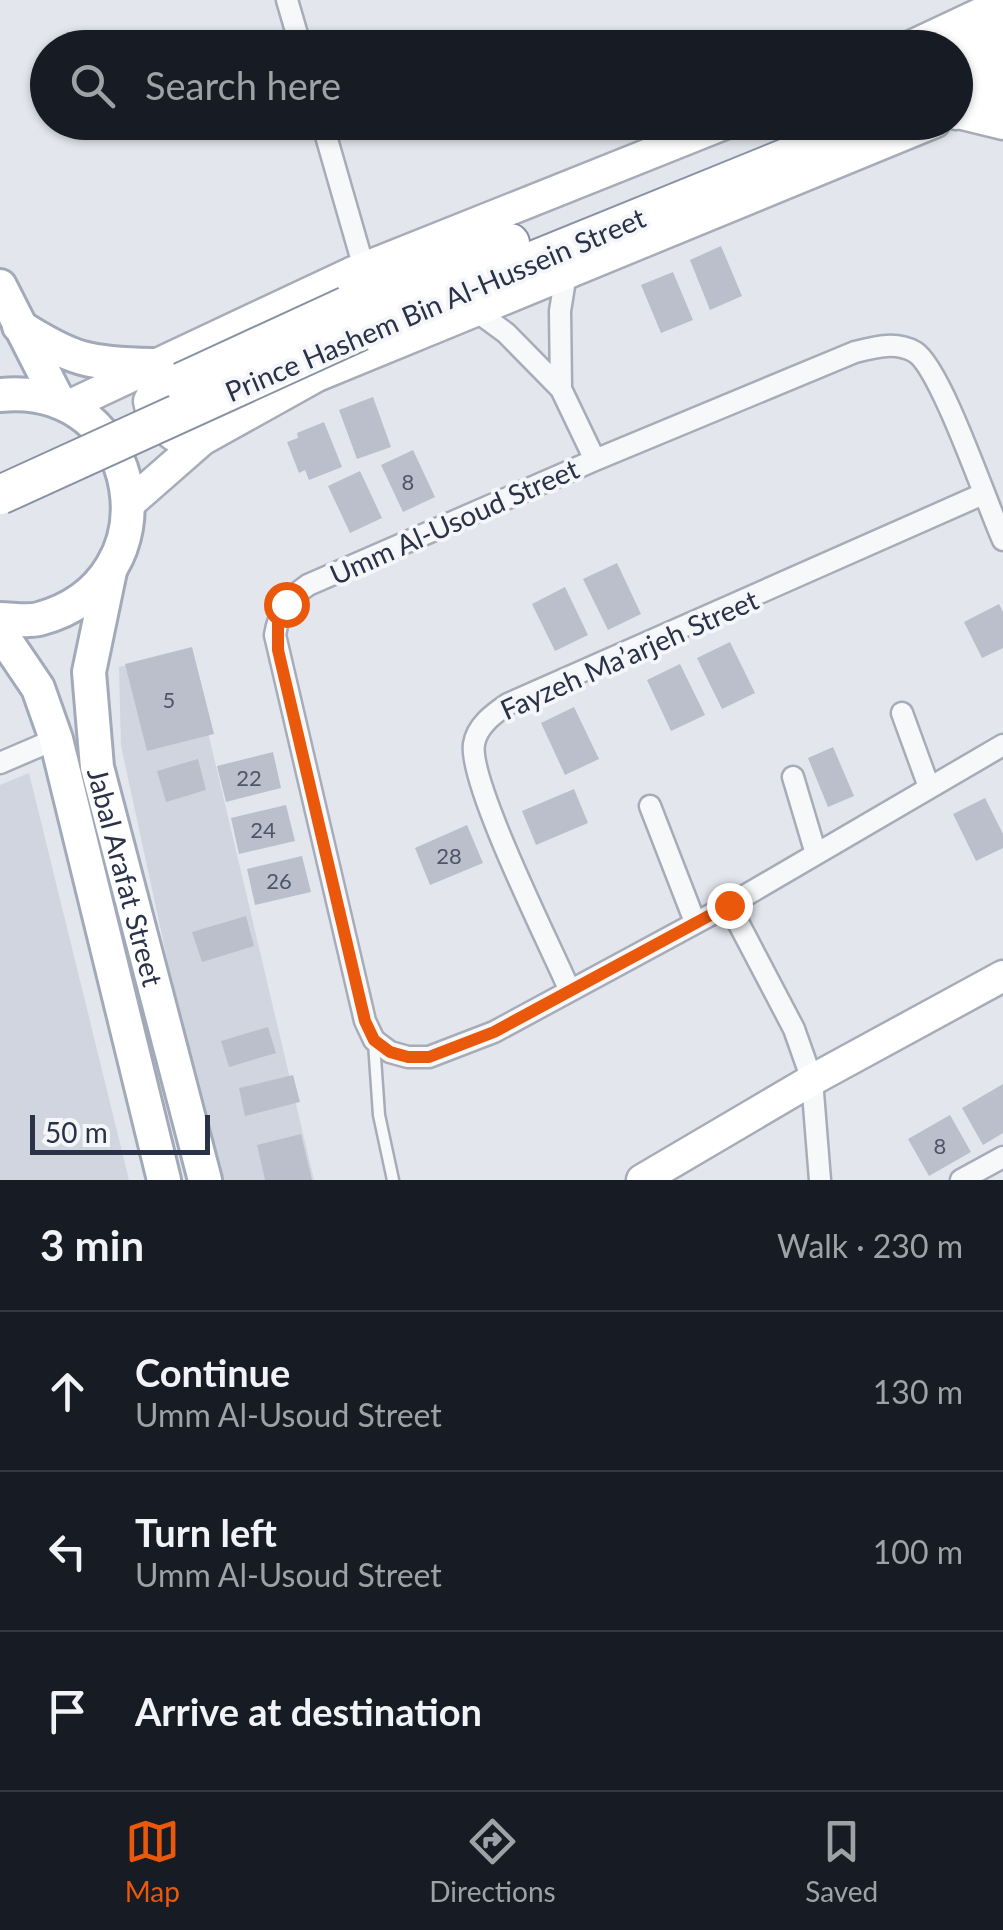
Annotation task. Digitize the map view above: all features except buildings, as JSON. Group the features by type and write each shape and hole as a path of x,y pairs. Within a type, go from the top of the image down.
{"highway":[{"path":"973,45 1003,30"},
{"name":"Prince Hashem Bin Al-Hussein Street","path":"973,88 1003,60"},
{"name":"Prince Hashem Bin Al-Hussein Street","path":"0,467 771,140"},
{"name":"Prince Hashem Bin Al-Hussein Street","path":"0,495 354,318 826,140"}],"main road":[{"path":"945,30 1003,3"},
{"name":"Prince Hashem Bin Al-Hussein Street","path":"973,102 1003,93"},
{"path":"973,115 1003,124"},
{"name":"Prince Hashem Bin Al-Hussein Street","path":"64,404 364,268 685,140"},
{"name":"Prince Hashem Bin Al-Hussein Street","path":"130,504 202,440 317,376 877,140"},
{"path":"0,287 10,321 64,404"},
{"path":"10,321 65,353 98,364 152,365"},
{"path":"193,347 160,380 149,401 154,420 170,434 202,440"},
{"path":"0,395 32,395 64,404 93,423 112,447 124,474 130,504"},
{"name":"Jabal Arafat Street","path":"130,504 125,539 110,571 89,672 97,766 205,1180"},
{"path":"0,619 36,620 78,603 110,571"},
{"name":"Jabal Arafat Street","path":"0,632 40,698 56,739 164,1180"},
{"path":"0,672 40,698 62,671 89,672"},
{"path":"642,1180 812,1080 1003,976"}],"street":[{"path":"287,0 295,30"},
{"path":"327,140 364,268"},
{"name":"Umm Al-Usoud Street","path":"562,389 560,311 566,274"},
{"name":"Umm Al-Usoud Street","path":"476,311 506,333 562,389 595,460"},
{"name":"Umm Al-Usoud Street","path":"374,1040 355,982 278,650 278,618 286,604 308,585 856,352 894,346 914,352 937,377 1003,540"},
{"name":"Fayzeh Ma’arjeh Street","path":"569,989 481,789 474,745 491,715 508,704 982,494"},
{"path":"902,713 929,787"},
{"path":"0,763 56,739"},
{"path":"374,1040 390,1052 429,1057 494,1032 729,905 1003,745"},
{"path":"794,777 816,854"},
{"path":"650,806 695,922"},
{"path":"729,905 794,1028 812,1080 820,1180"},
{"path":"961,1180 1003,1157"}],"lane":[{"path":"374,1040 379,1115 393,1180"}],"shaded area":[{"path":"189,652 314,1180 215,1180 121,746 119,667"},
{"path":"29,773 129,1180 0,1180 0,785"}],"route":[{"path":"286,604 278,618 278,650 355,982 374,1040 390,1052 429,1057 494,1032 729,905"}]}
